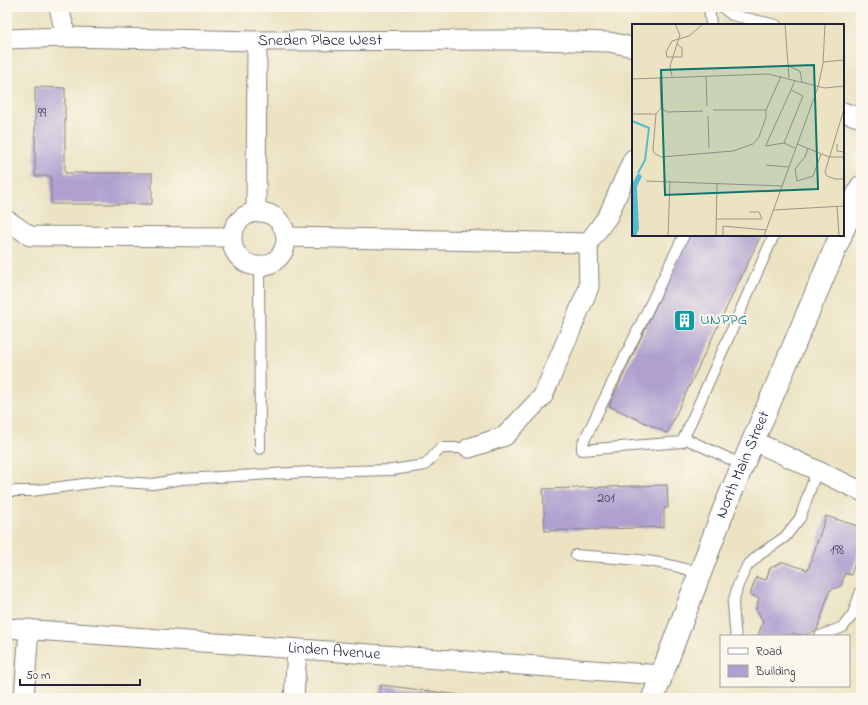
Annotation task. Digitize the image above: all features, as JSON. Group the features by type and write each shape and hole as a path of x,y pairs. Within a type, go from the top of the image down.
{"main road":[{"path":"844,228 861,187"},
{"name":"North Main Street","path":"652,698 724,509 841,236"}],"street":[{"path":"59,7 66,37"},
{"name":"Sneden Place West","path":"7,39 66,37 257,41 536,40 609,42 632,47"},
{"path":"256,212 257,41"},
{"path":"844,112 861,118"},
{"path":"468,448 505,436 543,396 589,287 588,242 608,216 632,161"},
{"path":"256,212 266,213 274,217 281,224 286,236 284,251 279,258 264,266 248,265 235,253 232,246 231,237 239,220 256,212"},
{"path":"7,220 30,236 231,237"},
{"path":"286,236 588,242"},
{"path":"754,441 861,491"},
{"name":"Linden Avenue","path":"7,628 661,675"},
{"path":"24,698 29,629"},
{"path":"294,698 297,649"}],"lane":[{"path":"709,7 711,24"},
{"path":"722,7 732,15 772,24"},
{"path":"684,236 582,445 582,450 682,442 774,236"},
{"path":"259,266 260,450"},
{"path":"684,438 743,465"},
{"path":"7,491 31,491 106,481 153,484 182,479 311,472 392,470 425,465 441,448 468,448"},
{"path":"736,635 733,602 738,585 747,566 759,555 785,537 800,518 817,470"},
{"path":"576,555 667,564 685,568 699,574"},
{"path":"823,635 843,627 853,614 861,591"}],"building":[{"path":"35,87 65,88 65,173 152,173 152,204 51,204 51,176 35,176"},
{"name":"UNPPG","path":"689,236 761,236 667,433 609,406"},
{"path":"667,485 668,508 664,508 664,527 545,531 543,489"},
{"path":"826,516 861,527 861,545 851,575 845,573 841,586 830,590 817,630 805,635 792,633 791,635 758,635 763,621 756,609 759,598 750,595 756,577 766,580 770,568 783,562 808,570"},
{"path":"381,685 477,697 477,698 379,698"}],"place":[{"name":"UNPPG","path":"685,320"}]}
